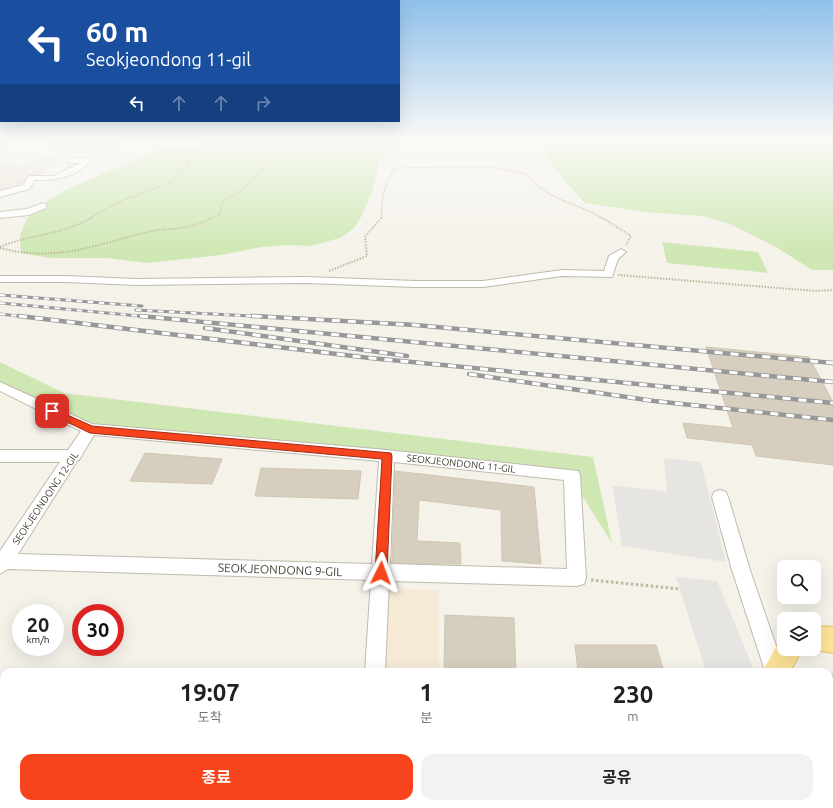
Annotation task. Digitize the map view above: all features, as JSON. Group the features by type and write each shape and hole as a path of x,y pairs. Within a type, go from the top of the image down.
{"main road":[{"path":"821,639 833,640"},
{"path":"777,668 784,656"}],"street":[{"path":"0,194 26,187 32,178 56,178"},
{"path":"0,215 28,212 43,206"},
{"path":"0,279 66,279 136,282 306,280 416,284 483,284 562,273 608,275 613,258 621,252"},
{"name":"SEOKJEONDONG 11-GIL","path":"0,386 90,429 387,456 572,475 577,578"},
{"name":"SEOKJEONDONG 12-GIL","path":"1,563 74,456 90,429"},
{"path":"0,456 74,456"},
{"path":"375,668 387,456"},
{"path":"720,497 741,570 774,668"},
{"name":"SEOKJEONDONG 9-GIL","path":"1,563 577,578"}],"path":[{"path":"0,247 12,241 70,229 86,222 102,210 116,203 172,182 174,178"},
{"path":"0,247 12,252 41,254 70,251 100,246 155,231 186,227 219,215 223,201 236,196 254,178"},
{"path":"306,280 367,256 365,237 382,218 380,206 386,183 389,178"},
{"path":"529,178 534,185 544,192 589,210 631,236 621,252"},
{"path":"608,275 816,291 833,290"},
{"path":"577,578 680,589"}],"shaded area":[{"path":"0,178 36,178 22,187 0,194"},
{"path":"664,458 701,462 726,562 622,546 612,485 667,492"},
{"path":"676,577 717,581 753,668 705,668"},
{"path":"389,589 438,590 439,668 385,668"}],"green space":[{"path":"93,178 376,178 373,190 361,217 353,229 340,238 310,246 288,245 261,247 221,255 147,263 106,258 50,258 21,253 20,235 27,218 36,209 63,191"},
{"path":"562,178 833,178 833,270 812,270 776,247 730,224 702,216 644,212 585,203"},
{"path":"662,242 758,252 768,273 667,263"},
{"path":"0,362 64,393 593,457 612,543 567,472 77,422 0,385"}],"building":[{"path":"706,347 809,357 833,402 833,465 756,456 752,445 687,438 683,423 733,428"},
{"path":"145,453 222,459 212,484 130,481"},
{"path":"261,468 361,471 358,499 255,496"},
{"path":"395,471 534,487 541,564 502,561 501,510 419,500 417,541 460,543 461,564 392,563"},
{"path":"445,615 514,618 516,668 444,668"},
{"path":"575,645 656,645 663,668 578,668"}],"railway":[{"path":"0,295 142,306"},
{"path":"0,303 150,317"},
{"path":"136,310 256,316"},
{"path":"0,314 27,317"},
{"path":"19,316 370,358 833,403"},
{"path":"140,316 833,382"},
{"path":"252,316 256,316"},
{"path":"256,316 271,317"},
{"path":"256,316 415,325 833,363"},
{"path":"205,328 407,356"},
{"path":"469,374 654,401 833,420"}],"route":[{"path":"52,411 90,429 387,456 381,573"}]}
